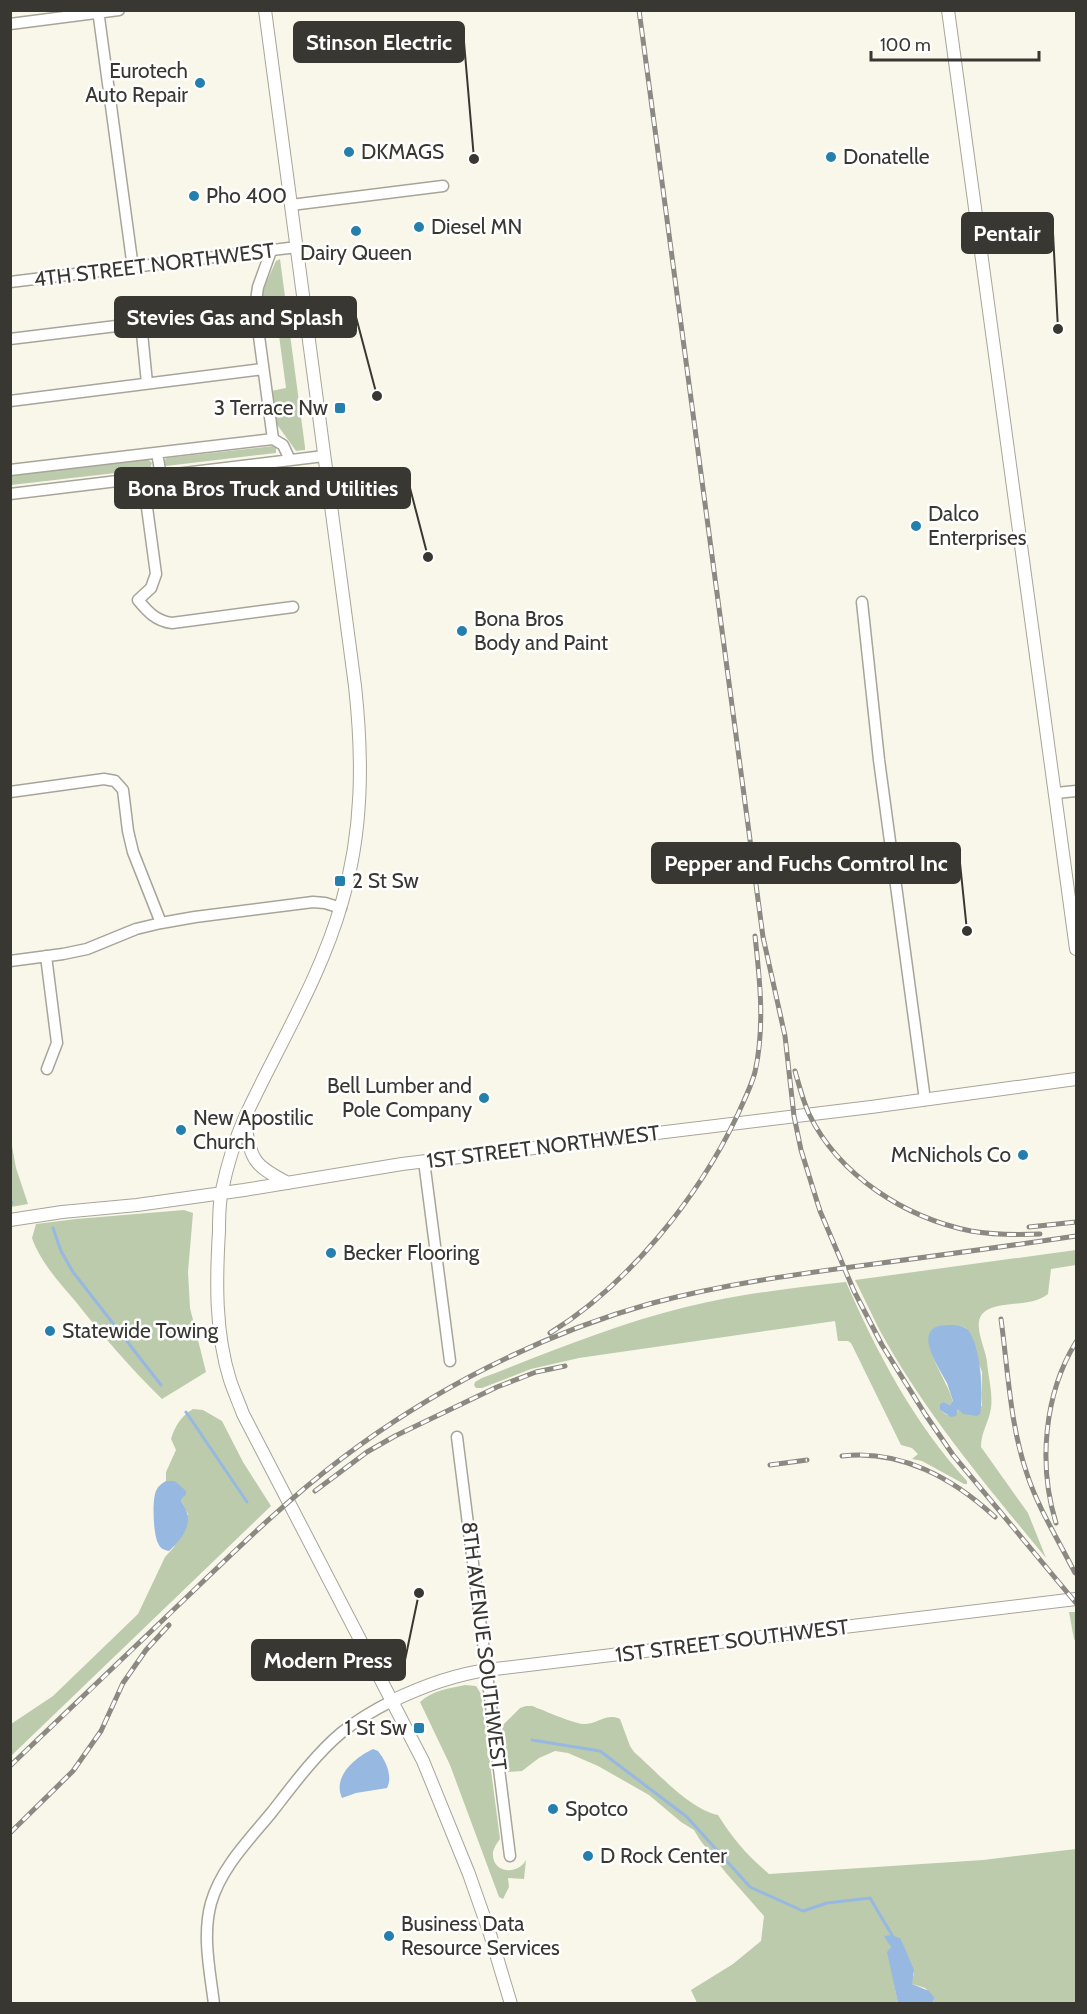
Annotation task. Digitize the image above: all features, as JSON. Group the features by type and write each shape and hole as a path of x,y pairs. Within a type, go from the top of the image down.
{"street":[{"path":"10,24 119,10"},
{"path":"265,10 355,686 361,752 358,826 340,908 312,979 244,1119 221,1193 216,1277 221,1341 230,1379 243,1414 423,1761 484,1916 511,2004"},
{"path":"948,10 1077,949"},
{"path":"98,12 133,268"},
{"path":"291,205 443,186"},
{"name":"4TH STREET NORTHWEST","path":"10,282 297,247"},
{"path":"271,251 258,287 255,307 273,439"},
{"path":"10,339 255,307"},
{"path":"141,323 147,383"},
{"path":"10,401 263,369"},
{"path":"10,470 273,439 283,445 290,460"},
{"path":"157,453 160,476"},
{"path":"10,494 324,456"},
{"path":"143,478 156,574 151,588 138,600 155,618 162,622 172,623 293,607"},
{"path":"862,602 879,760 926,1100"},
{"path":"10,792 104,779 119,783 124,793 133,852 161,922"},
{"path":"1056,794 1077,791"},
{"path":"10,961 87,949 136,929 195,916 313,902 340,908"},
{"path":"46,956 57,1043 47,1069"},
{"name":"1ST STREET NORTHWEST","path":"10,1220 62,1212 137,1205 424,1161 1077,1080"},
{"path":"244,1119 250,1152 257,1164 288,1183"},
{"path":"424,1161 450,1361"},
{"name":"8TH AVENUE SOUTHWEST","path":"457,1437 510,1856"},
{"name":"1ST STREET SOUTHWEST","path":"392,1701 435,1681 459,1674 1077,1599"},
{"path":"214,2004 207,1943 208,1918 211,1902 225,1872 326,1747 360,1718 392,1701"}],"green space":[{"path":"280,259 305,447 305,450 296,451 276,423 271,391 286,388 274,298 263,299 260,296 276,261"},
{"path":"276,447 276,453 166,466 164,463 166,458"},
{"path":"148,459 152,463 150,469 11,485 10,475"},
{"path":"10,1135 16,1168 28,1204 11,1207"},
{"path":"184,1210 193,1213 188,1272 190,1308 206,1372 162,1399 139,1376 57,1280 40,1256 32,1238 36,1224"},
{"path":"1076,1250 1076,1265 1051,1269 1048,1294 1026,1303 994,1307 987,1310 979,1320 991,1391 990,1413 981,1447 1028,1513 1046,1558 957,1448 916,1390 879,1329 855,1280","holes":["956,1325 966,1328 982,1372 982,1406 958,1409 957,1413 947,1415 940,1410 944,1402 950,1405 953,1402 932,1354 930,1343 932,1334 940,1327"]},
{"path":"846,1282 898,1386 930,1435 967,1481 967,1484 922,1461 912,1459 918,1454 912,1448 901,1445 851,1343 838,1341 835,1321 579,1358 531,1369 482,1388 476,1388 474,1385 482,1378 609,1330 660,1314 746,1295"},
{"path":"193,1409 203,1410 222,1421 243,1462 271,1506 11,1756 11,1724 53,1696 138,1614 165,1557 174,1547 188,1514 181,1500 184,1496 175,1481 166,1481 166,1472 176,1450 171,1439 174,1430 182,1418"},
{"path":"1069,1612 1076,1612 1076,1642"},
{"path":"465,1685 476,1686 481,1694 500,1839 493,1850 493,1859 500,1868 505,1870 517,1868 526,1860 524,1879 508,1878 509,1887 503,1899 499,1897 450,1765 420,1702 435,1693"},
{"path":"532,1706 583,1724 611,1717 620,1719 634,1752 684,1797 718,1815 741,1846 769,1874 983,1860 1076,1849 1076,2003 932,2003 935,1998 925,1988 911,1982 914,1974 901,1939 888,1952 898,2003 697,2003 691,1990 733,1964 761,1941 764,1916 726,1873 694,1830 649,1795 598,1766 568,1753 555,1751 539,1758 522,1771 508,1772 502,1726 520,1708"}],"water":[{"path":"956,1325 968,1330 979,1359 982,1395 980,1414 977,1416 963,1414 958,1409 956,1416 951,1417 940,1410 940,1404 944,1402 950,1405 953,1401 947,1383 932,1354 928,1338 930,1331 936,1327"},
{"path":"166,1481 175,1481 186,1491 181,1500 188,1518 186,1529 169,1551 158,1543 154,1517 156,1491"},
{"path":"373,1749 378,1751 384,1759 388,1769 387,1788 356,1793 342,1798 340,1782 347,1768"},
{"path":"892,1935 901,1939 914,1970 912,1984 929,1991 935,1998 932,2003 898,2003 887,1952 891,1947 884,1936"}],"waterway":[{"path":"53,1228 61,1251 73,1272 161,1385"},
{"path":"186,1412 247,1502"},
{"path":"532,1740 600,1751 687,1817 750,1887 803,1911 827,1903 870,1898 892,1935"}],"railway":[{"path":"639,10 763,937 785,1036 794,1116 801,1150 820,1211 854,1291 882,1345 953,1455 1076,1603"},
{"path":"550,1333 607,1290 659,1237 682,1207 722,1145 749,1088 758,1055 761,1004 755,936"},
{"path":"795,1071 809,1114 822,1136 838,1157 877,1191 899,1205 947,1225 988,1233 1040,1234"},
{"path":"1029,1227 1076,1222"},
{"path":"10,1766 244,1542 301,1491 341,1459 412,1410 488,1367 527,1348 608,1317 649,1304 705,1291 789,1276 1076,1236"},
{"path":"1001,1319 1010,1397 1021,1455 1037,1499 1075,1573"},
{"path":"1056,1523 1047,1478 1047,1430 1057,1384 1076,1342"},
{"path":"315,1491 367,1452 395,1436 497,1387 536,1372 565,1366"},
{"path":"842,1456 884,1457 924,1469 962,1490 995,1517"},
{"path":"770,1465 807,1460"},
{"path":"10,1833 73,1771 101,1731 123,1683 146,1650 169,1625"}],"place":[{"name":"Eurotech Auto Repair","path":"200,83"},
{"name":"DKMAGS","path":"349,152"},
{"name":"Donatelle","path":"831,157"},
{"name":"Stinson Electric","path":"474,159"},
{"name":"Pho 400","path":"194,196"},
{"name":"Diesel MN","path":"419,227"},
{"name":"Dairy Queen","path":"356,231"},
{"name":"Pentair","path":"1058,329"},
{"name":"Stevies Gas and Splash","path":"377,396"},
{"name":"3 Terrace Nw","path":"340,408"},
{"name":"Dalco Enterprises","path":"916,526"},
{"name":"Bona Bros Truck and Utilities","path":"428,557"},
{"name":"Bona Bros Body and Paint","path":"462,631"},
{"name":"2 St Sw","path":"340,881"},
{"name":"Pepper and Fuchs Comtrol Inc","path":"967,931"},
{"name":"Bell Lumber and Pole Company","path":"484,1098"},
{"name":"New Apostilic Church","path":"181,1130"},
{"name":"McNichols Co","path":"1023,1155"},
{"name":"Becker Flooring","path":"331,1253"},
{"name":"Statewide Towing","path":"50,1331"},
{"name":"Modern Press","path":"419,1593"},
{"name":"1 St Sw","path":"419,1728"},
{"name":"Spotco","path":"553,1809"},
{"name":"D Rock Center","path":"588,1856"},
{"name":"Business Data Resource Services","path":"389,1936"}]}
